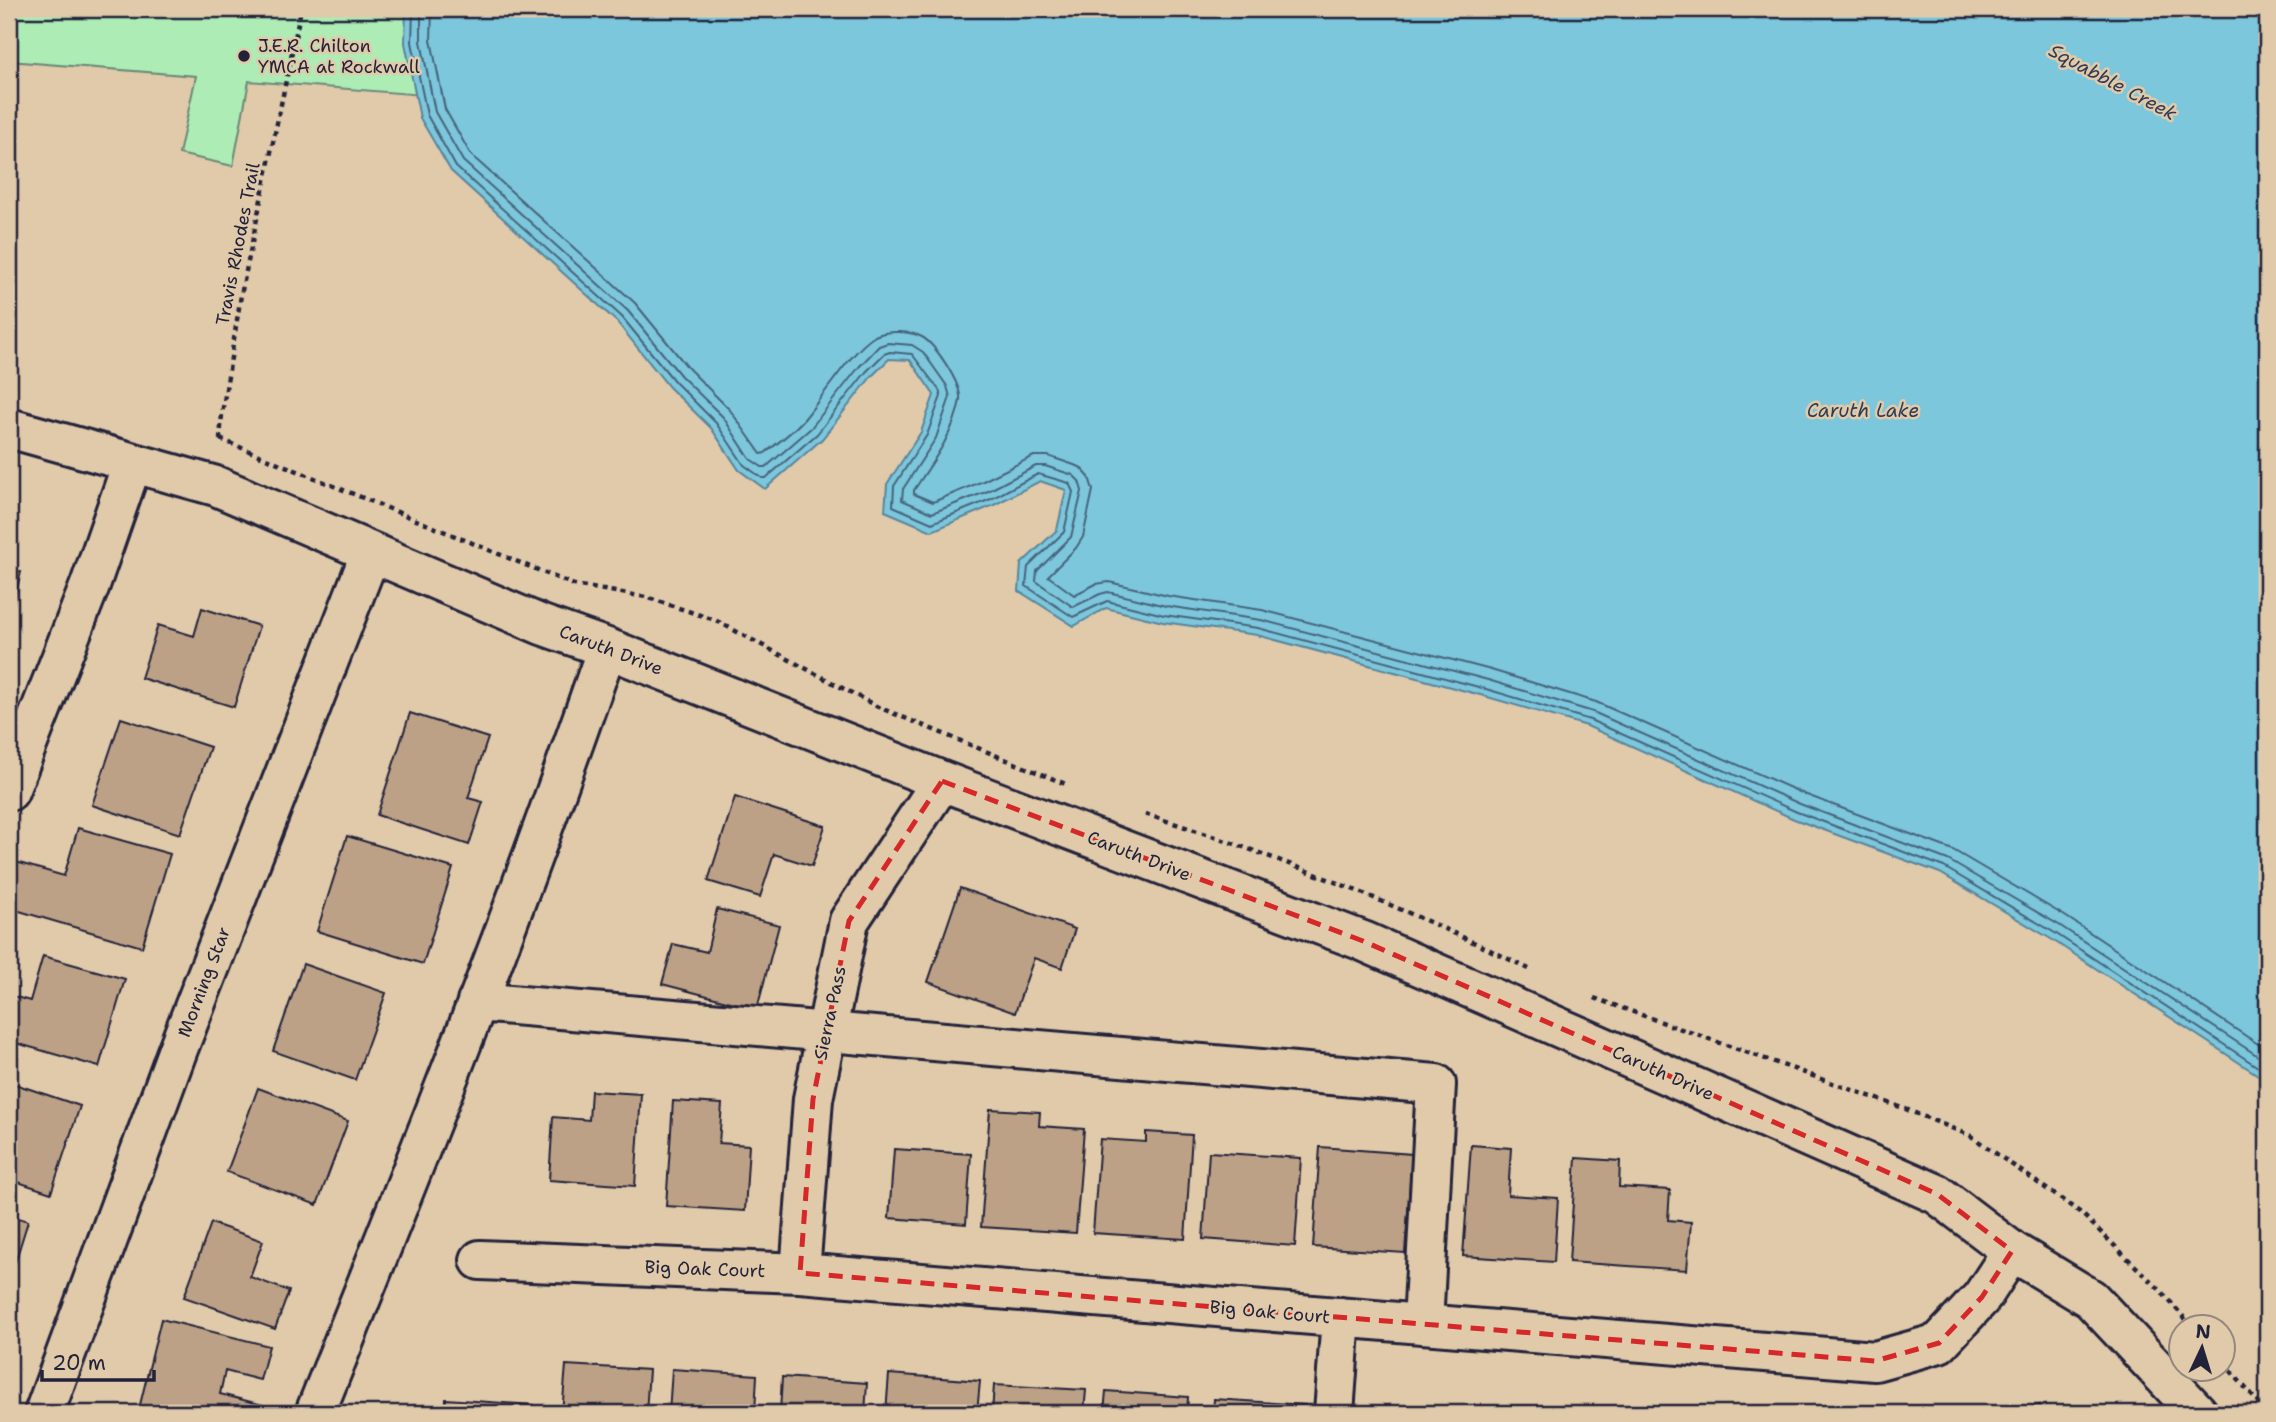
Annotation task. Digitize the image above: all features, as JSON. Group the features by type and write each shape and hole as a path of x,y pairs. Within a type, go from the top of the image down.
{"street":[{"name":"Caruth Drive","path":"9,428 216,486 542,625 1350,936 1937,1194 2012,1251 2091,1299 2198,1413"},
{"path":"9,791 90,585 132,464"},
{"name":"Morning Star","path":"44,1413 178,1049 371,552"},
{"path":"315,1413 477,1002 557,792 607,648"},
{"name":"Sierra Pass","path":"800,1273 813,1099 849,921 942,781"},
{"path":"477,1002 1436,1084 1423,1324"},
{"name":"Big Oak Court","path":"480,1260 800,1273 1875,1361 1939,1343 1982,1297 2012,1251"},
{"path":"1334,1413 1342,1317"}],"path":[{"name":"Travis Rhodes Trail","path":"216,486 222,414 241,295 300,9"},
{"path":"2238,1379 2267,1413"}],"highlighted area":[{"path":"942,781 1363,941 1937,1194 2012,1251 1982,1297 1939,1343 1875,1361 800,1273 813,1099 849,921"}],"green space":[{"name":"J.E.R. Chilton YMCA at Rockwall","path":"9,9 427,9 448,97 249,81 233,166 179,154 196,76 9,61"}],"water":[{"name":"Caruth Lake","path":"406,9 2267,9 2267,1081 2051,939 1940,873 1794,819 1587,726 1257,635 1163,622 1106,608 1074,626 1019,591 1021,564 1057,530 1066,490 1040,481 994,505 932,531 885,511 887,484 921,432 934,395 910,360 889,359 871,377 822,439 765,489 739,470 711,428 669,387 617,322 451,171 420,118 405,43"}],"building":[{"path":"9,569 21,572 9,623"},
{"path":"202,608 259,626 234,707 141,678 158,625 194,636"},
{"path":"410,713 488,738 468,798 483,802 469,845 377,815"},
{"path":"121,718 210,747 180,834 92,805"},
{"path":"735,797 825,826 812,866 774,854 760,897 708,881"},
{"path":"78,828 170,854 142,947 9,908 9,885 16,862 64,876"},
{"path":"347,836 453,868 423,964 317,931"},
{"path":"960,888 1075,929 1062,968 1034,958 1015,1013 928,982"},
{"path":"717,909 779,925 757,1009 662,984 673,944 707,952"},
{"path":"43,956 125,979 99,1067 9,1041 9,995 30,1001"},
{"path":"303,964 386,993 355,1080 273,1051"},
{"path":"9,1082 80,1106 51,1193 9,1179"},
{"path":"258,1088 348,1121 317,1205 227,1172"},
{"path":"591,1091 641,1094 635,1186 549,1180 553,1117 589,1120"},
{"path":"673,1101 722,1104 719,1143 749,1145 745,1211 666,1206"},
{"path":"990,1109 1040,1112 1039,1126 1084,1129 1076,1233 981,1227"},
{"path":"1146,1132 1192,1135 1185,1239 1093,1233 1100,1139 1146,1142"},
{"path":"1471,1145 1511,1148 1508,1195 1558,1198 1554,1262 1463,1256"},
{"path":"1320,1147 1412,1154 1405,1253 1313,1247"},
{"path":"894,1149 971,1154 966,1224 889,1218"},
{"path":"1209,1152 1301,1158 1295,1246 1203,1239"},
{"path":"1576,1158 1620,1161 1619,1187 1670,1190 1668,1220 1691,1222 1687,1270 1569,1262"},
{"path":"9,1215 28,1221 9,1282"},
{"path":"211,1223 263,1241 250,1277 289,1291 275,1329 184,1297"},
{"path":"161,1319 269,1346 260,1380 225,1371 220,1394 263,1405 261,1413 138,1413"},
{"path":"566,1365 649,1370 646,1413 562,1413"},
{"path":"672,1369 757,1375 755,1413 669,1413"},
{"path":"889,1374 980,1381 977,1413 886,1413"},
{"path":"782,1377 867,1383 865,1413 780,1413"},
{"path":"994,1385 1086,1390 1084,1413 992,1413"},
{"path":"1106,1391 1188,1397 1187,1413 1104,1413"},
{"path":"446,1399 534,1405 534,1413 445,1413"},
{"path":"1214,1399 1305,1405 1304,1413 1213,1413"},
{"path":"2040,1405 2042,1413 2002,1413"},
{"path":"1357,1410 1408,1413 1357,1413"}],"place":[{"name":"J.E.R. Chilton YMCA at Rockwall","path":"244,56"}],"water label":[{"name":"Squabble Creek","path":"2113,82"}]}
